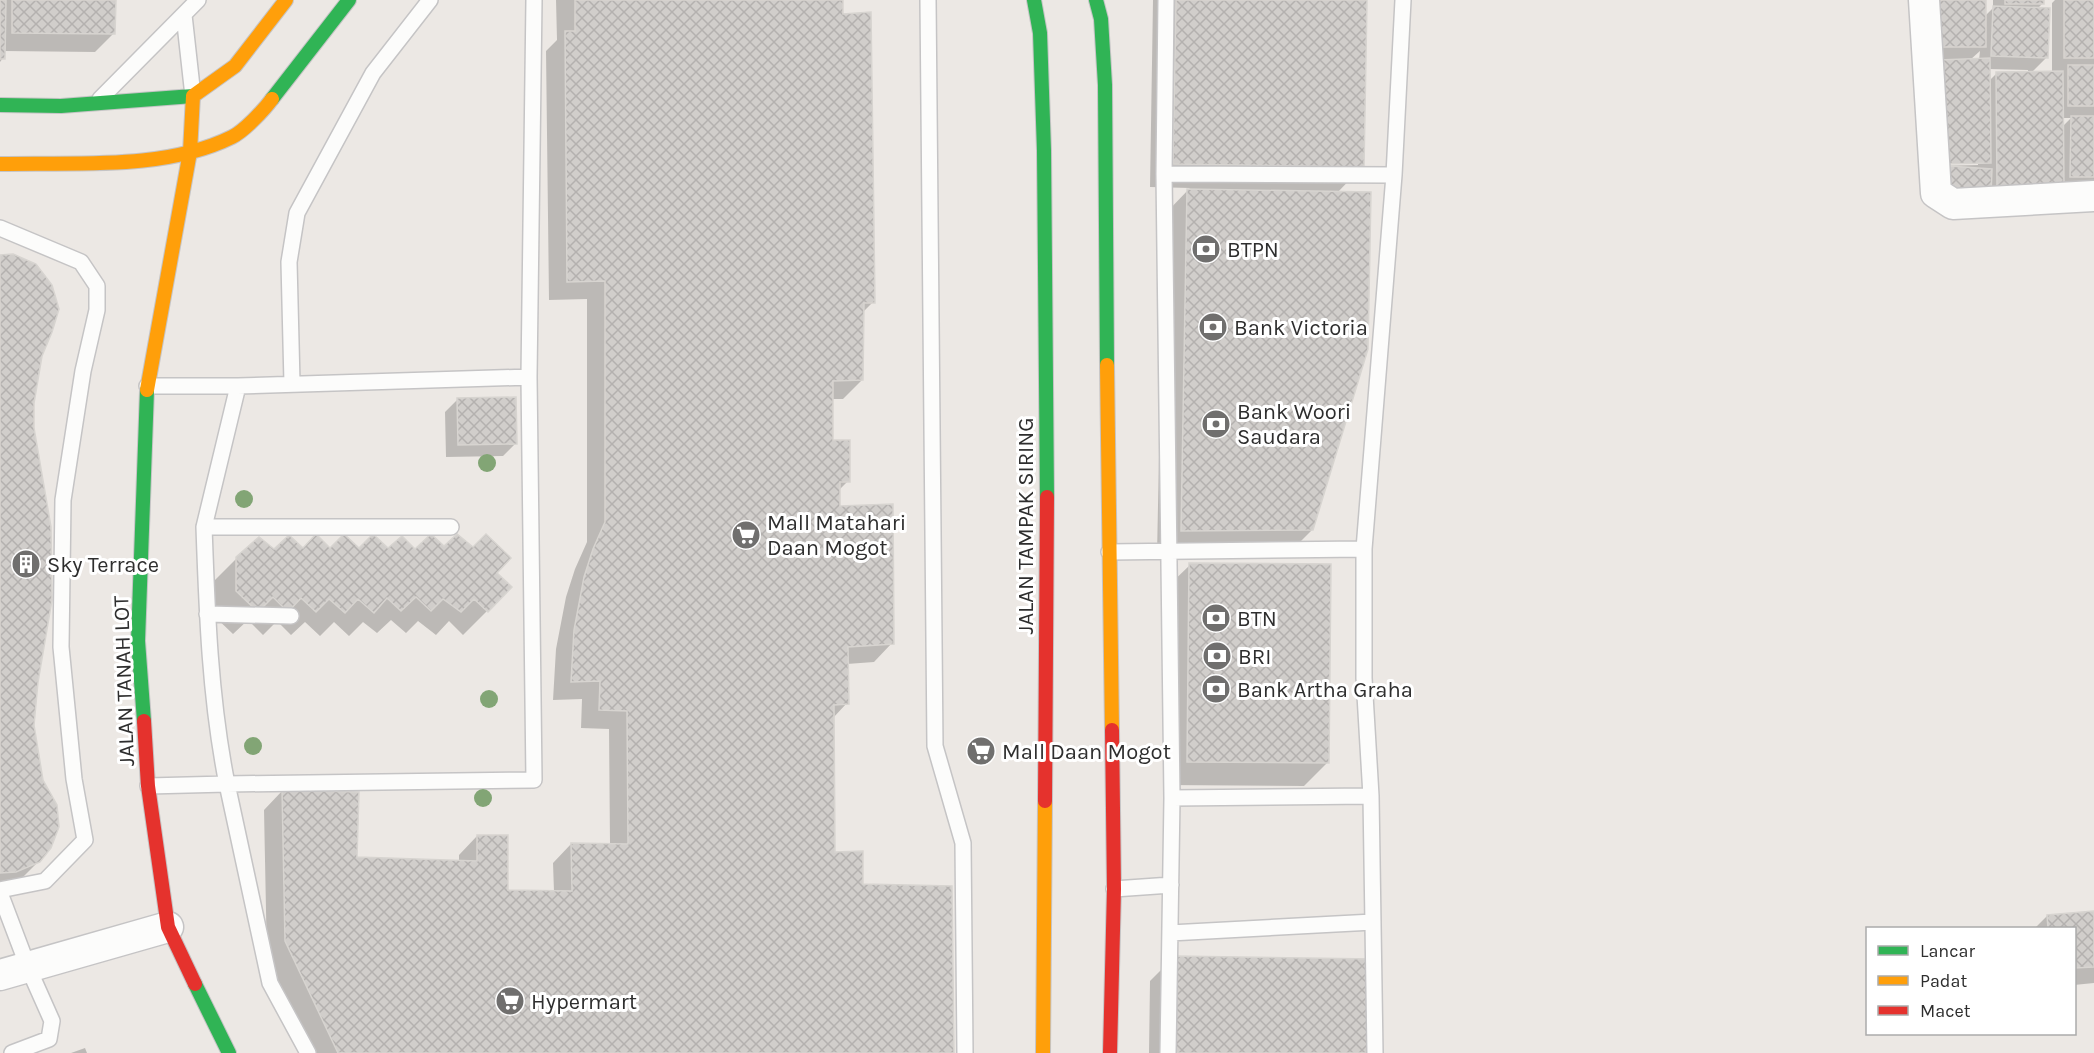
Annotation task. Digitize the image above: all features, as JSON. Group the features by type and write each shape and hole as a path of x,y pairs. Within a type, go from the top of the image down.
{"main road":[{"path":"0,105 61,106 193,96 235,66 286,0"},
{"path":"0,164 146,161 190,152 234,136 267,106 350,0"},
{"name":"JALAN TAMPAK SIRING","path":"1034,0 1040,33 1044,163 1047,570 1043,1053"},
{"path":"1096,0 1101,19 1105,85 1114,889 1110,1053"},
{"name":"JALAN TANAH LOT","path":"193,96 190,152 147,386 138,640 148,786 168,927 229,1053"}],"street":[{"path":"1924,0 1936,193 1953,204 2094,196"},
{"path":"0,975 168,927"}],"lane":[{"path":"96,104 198,0"},
{"path":"292,383 289,262 297,213 373,73 430,0"},
{"path":"148,786 534,780 529,377 534,0"},
{"path":"928,0 935,746 963,843 965,1053"},
{"path":"1166,0 1164,174 1172,798 1168,1053"},
{"path":"1375,1053 1371,796 1364,678 1364,549 1394,175 1403,0"},
{"path":"183,15 193,96"},
{"path":"1164,174 1394,175"},
{"path":"0,228 81,262 97,286 97,310 83,371 63,500 61,647 74,779 85,840 45,880 0,891 28,967 52,1021 49,1039 12,1053"},
{"path":"147,386 238,386 529,377"},
{"path":"238,386 204,527 207,614 218,739 270,983 308,1053"},
{"path":"204,527 451,527"},
{"path":"1109,552 1364,549"},
{"path":"207,614 291,616"},
{"path":"1172,798 1371,796"},
{"path":"1114,889 1171,885"},
{"path":"1170,933 1373,922"}],"building":[{"path":"0,0 6,0 5,59 0,59"},
{"path":"12,0 116,0 115,34 12,33"},
{"name":"Mall Matahari Daan Mogot","path":"575,0 843,0 843,14 871,12 875,303 864,303 863,380 833,381 833,440 850,440 850,482 840,482 840,506 893,504 894,644 848,647 849,704 834,705 835,852 863,851 863,884 952,886 954,1053 338,1053 285,941 282,790 359,792 357,857 477,861 477,835 508,835 508,890 572,891 571,843 628,844 627,711 599,710 600,681 571,682 574,630 584,577 605,522 605,281 567,282 565,31 575,31"},
{"path":"1176,0 1367,0 1364,167 1173,164"},
{"path":"1934,0 1986,0 1986,47 1934,47"},
{"path":"2005,0 2044,0 2044,4 2005,4"},
{"path":"2064,0 2094,0 2094,58 2064,58"},
{"path":"1993,6 2050,8 2048,58 1991,56"},
{"path":"1990,58 1991,163 1940,164 1939,60"},
{"path":"2068,65 2094,65 2094,106 2068,106"},
{"path":"2063,71 2064,186 1997,187 1996,72"},
{"path":"2071,116 2094,116 2094,177 2070,177"},
{"path":"1949,166 1992,169 1991,194 1948,192"},
{"path":"1187,189 1371,192 1368,349 1313,530 1181,531"},
{"name":"Sky Terrace","path":"13,254 36,264 52,285 59,309 42,356 34,403 34,428 51,527 52,600 38,682 34,725 43,780 57,805 59,827 51,848 40,862 16,872 0,873 0,255"},
{"path":"516,397 517,444 458,445 457,398"},
{"path":"316,534 330,548 344,534 359,548 373,534 388,548 402,536 415,549 431,534 444,546 457,534 473,547 486,534 511,558 497,573 512,587 488,612 474,599 461,612 443,599 431,611 416,597 401,611 387,598 374,613 358,599 345,613 329,599 316,612 301,598 288,612 273,597 258,612 236,591 236,557 259,537 274,549 289,535 303,548"},
{"path":"1189,563 1331,564 1329,763 1187,762"},
{"path":"2094,911 2094,967 2076,968 2076,927 2048,927 2047,915"},
{"path":"1173,956 1372,959 1370,1053 1172,1053"}],"traffic: fast":[{"path":"272,99 349,0"},
{"path":"1034,0 1040,33 1044,151 1047,497"},
{"path":"1096,0 1101,19 1105,85 1107,365"},
{"path":"0,105 61,106 193,96"},
{"path":"144,721 138,641 147,390"},
{"path":"195,984 229,1053"}],"traffic: slow":[{"path":"193,96 235,66 286,0"},
{"path":"147,390 190,152 193,96"},
{"path":"0,164 88,164 148,160 177,155 205,148 232,137 253,120 272,99"},
{"path":"1107,365 1112,730"},
{"path":"1043,1053 1045,801"}],"traffic: jam":[{"path":"1045,801 1047,497"},
{"path":"144,721 148,786 168,927 195,984"},
{"path":"1110,1053 1114,889 1112,730"}],"place":[{"name":"BTPN","path":"1206,249"},
{"name":"Bank Victoria","path":"1213,327"},
{"name":"Bank Woori Saudara","path":"1216,424"},
{"name":"Mall Matahari Daan Mogot","path":"746,535"},
{"name":"Sky Terrace","path":"26,564"},
{"name":"BTN","path":"1216,618"},
{"name":"BRI","path":"1217,656"},
{"name":"Bank Artha Graha","path":"1216,689"},
{"name":"Mall Daan Mogot","path":"981,751"},
{"name":"Hypermart","path":"510,1001"}]}
